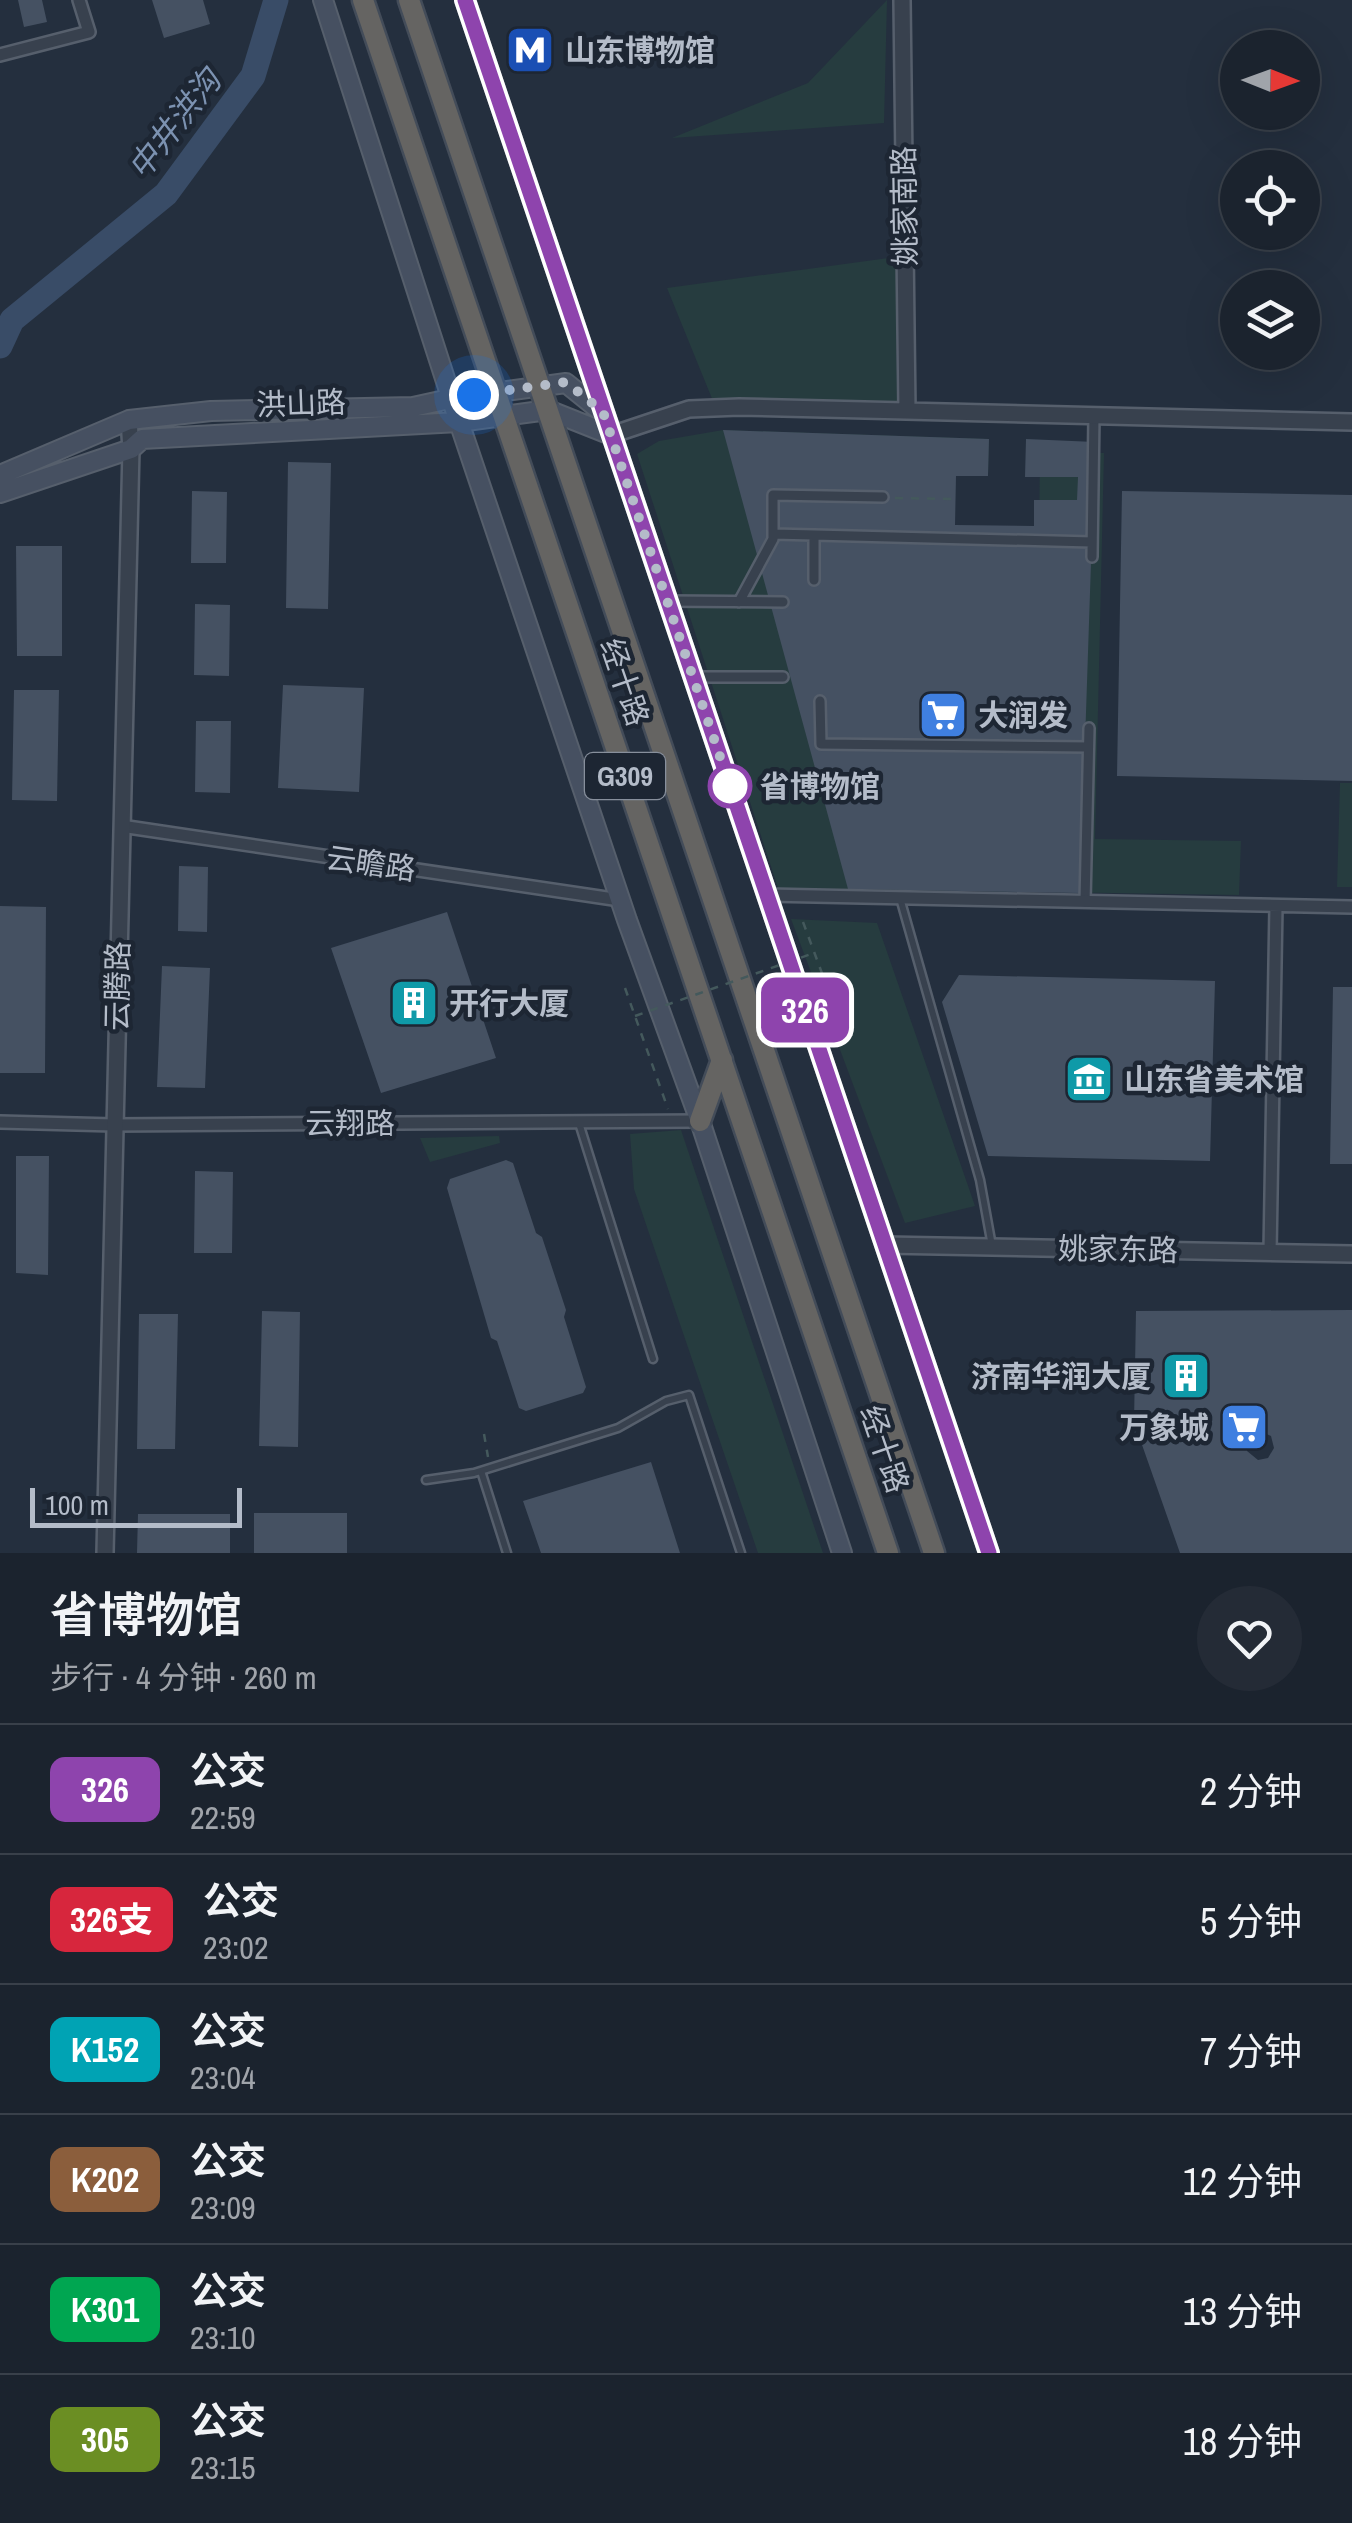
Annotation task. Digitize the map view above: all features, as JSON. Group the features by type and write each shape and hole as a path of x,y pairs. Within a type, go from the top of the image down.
{"highway":[{"name":"经十路","path":"363,0 888,1553"},
{"name":"经十路","path":"409,0 934,1553"},
{"path":"700,1120 722,1060"}],"main road":[{"path":"323,0 459,422 620,900 700,1120 842,1553"},
{"path":"465,0 989,1553"},
{"name":"洪山路","path":"0,475 130,420 211,411 414,408 454,398 566,382 603,412"},
{"name":"洪山路","path":"0,494 132,450 142,440 459,422 548,410 610,435"}],"street":[{"path":"0,55 89,32 79,0"},
{"name":"姚家南路","path":"902,0 907,411"},
{"path":"610,435 689,409 739,407 1352,422"},
{"path":"1092,557 1094,416"},
{"name":"云腾路","path":"105,1553 130,420"},
{"path":"740,602 773,539 773,495 884,497"},
{"path":"773,534 1092,542"},
{"path":"814,534 814,580"},
{"path":"667,601 782,602"},
{"path":"694,677 783,677"},
{"path":"820,701 821,744 1088,747"},
{"path":"1085,902 1089,728"},
{"name":"云瞻路","path":"121,826 620,900"},
{"path":"767,896 1352,907"},
{"path":"1270,1252 1276,906"},
{"name":"云翔路","path":"0,1122 114,1125 700,1120"},
{"name":"姚家东路","path":"885,1244 1352,1254"}],"lane":[{"path":"900,898 980,1180 992,1247"},
{"path":"578,1122 653,1359"},
{"path":"426,1480 481,1471 618,1428 666,1401 689,1395 741,1553"},
{"path":"481,1471 507,1553"}],"path":[{"path":"884,497 956,499"},
{"path":"803,922 823,976"},
{"path":"635,1016 814,953"},
{"path":"626,988 672,1121"},
{"path":"484,1434 491,1468"}],"green space":[{"path":"887,0 884,123 672,138 808,83"},
{"path":"896,257 897,402 713,401 667,288"},
{"name":"大润发","path":"723,430 989,439 988,476 885,475 882,537 1039,541 1040,451 1104,453 1095,839 1241,841 1239,895 778,888 637,454 659,441"},
{"path":"1340,783 1352,783 1352,887 1337,887"},
{"path":"791,919 877,923 975,1206 905,1223"},
{"path":"681,1130 823,1553 758,1553 634,1189 630,1134"},
{"path":"499,1136 500,1143 430,1162 420,1138"}],"building":[{"path":"18,0 42,0 47,22 24,27"},
{"path":"152,0 203,0 210,24 164,38"},
{"name":"大润发","path":"723,430 989,439 988,476 956,476 955,525 1034,526 1034,500 1077,500 1078,477 1025,477 1026,439 1095,442 1080,893 848,889"},
{"path":"288,462 331,463 328,609 286,608"},
{"path":"192,491 227,492 226,563 191,563"},
{"path":"1122,491 1352,495 1352,781 1117,776"},
{"path":"16,546 62,546 62,656 17,656"},
{"path":"195,604 230,605 229,676 194,675"},
{"path":"283,685 364,688 359,792 278,788"},
{"path":"14,690 59,690 57,801 12,800"},
{"path":"196,721 231,721 230,793 195,792"},
{"path":"179,866 208,867 207,932 178,931"},
{"path":"0,906 46,907 45,1073 0,1073"},
{"name":"开行大厦","path":"447,912 496,1058 381,1093 331,948"},
{"path":"162,966 210,968 205,1088 157,1087"},
{"name":"山东省美术馆","path":"959,975 1215,981 1210,1161 988,1156 942,1002"},
{"path":"1333,987 1352,987 1352,1164 1330,1164"},
{"path":"16,1156 49,1156 48,1275 16,1273"},
{"path":"506,1160 513,1163 536,1233 542,1237 586,1387 583,1393 526,1411 519,1408 497,1341 491,1338 447,1188 450,1179"},
{"path":"195,1171 233,1172 232,1253 194,1253"},
{"name":"万象城","path":"1352,1310 1352,1553 1180,1553 1134,1422 1136,1311","holes":["1253,1434 1271,1436 1274,1448 1268,1458 1258,1460 1247,1451"]},
{"path":"262,1311 300,1312 298,1447 259,1446"},
{"path":"139,1314 178,1314 175,1449 137,1449"},
{"path":"651,1462 680,1553 541,1553 523,1501"},
{"path":"254,1513 347,1513 347,1553 254,1553"},
{"path":"138,1514 230,1514 230,1553 137,1553"}],"waterway":[{"name":"中井洪沟","path":"0,346 12,320 166,194 253,76 276,0"}],"bus line":[{"name":"326","path":"465,0 989,1553"}],"place":[{"name":"山东博物馆","path":"530,50"},
{"name":"大润发","path":"943,715"},
{"name":"省博物馆","path":"730,786"},
{"name":"开行大厦","path":"414,1003"},
{"name":"山东省美术馆","path":"1089,1079"},
{"name":"济南华润大厦","path":"1186,1376"},
{"name":"万象城","path":"1244,1427"}],"route":[{"path":"474,395 566,382 603,412 732,792 730,786"}]}
